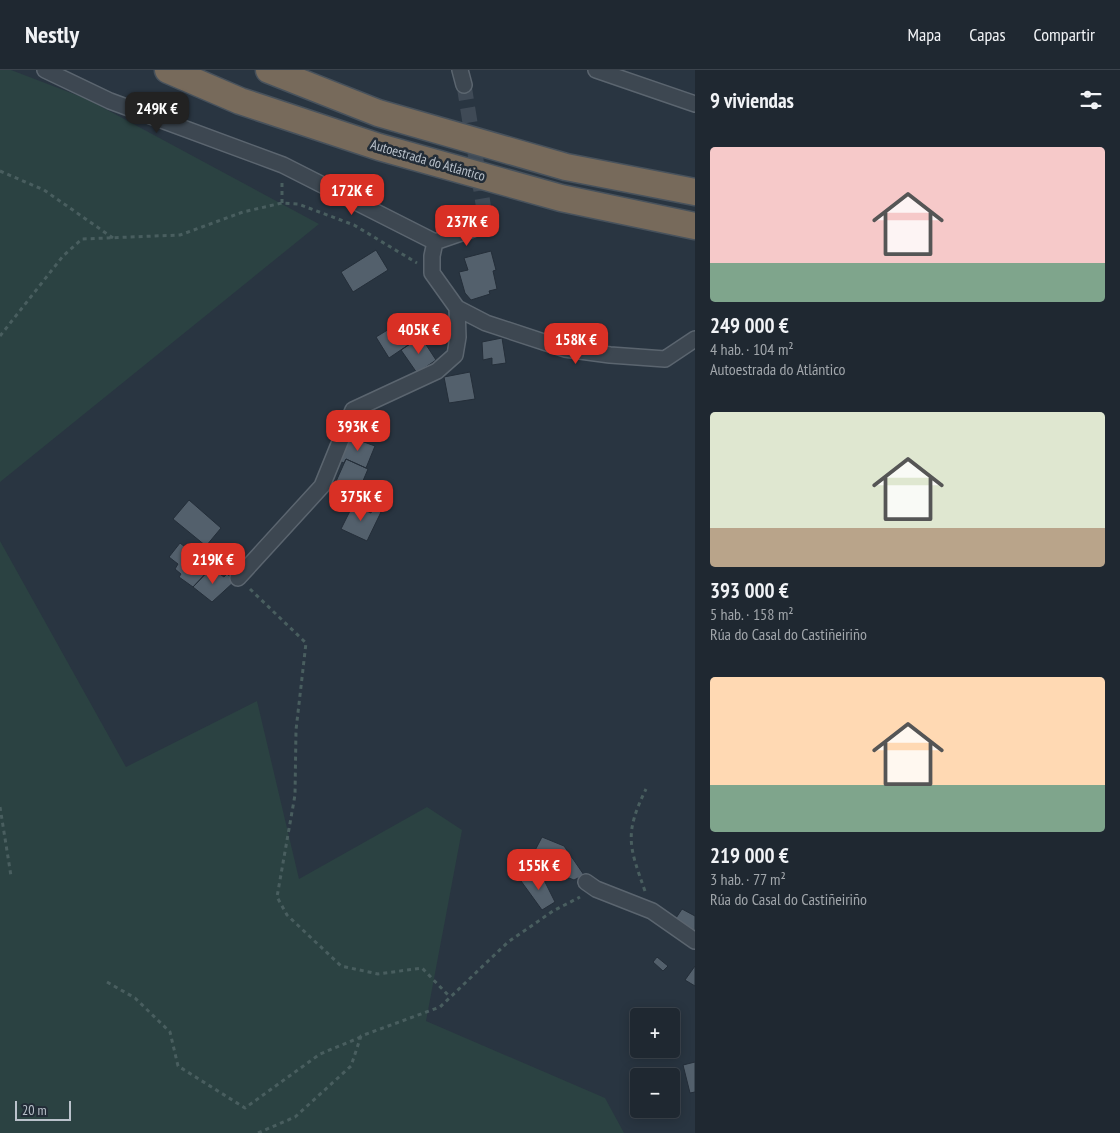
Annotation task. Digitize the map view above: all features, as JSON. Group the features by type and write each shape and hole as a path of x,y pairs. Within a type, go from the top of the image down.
{"highway":[{"name":"Autoestrada do Atlántico","path":"168,70 240,101 379,147 561,198 695,226"},
{"path":"269,70 387,116 566,167 695,192"}],"street":[{"path":"45,70 110,101 282,165 435,242 473,229 485,216"},
{"path":"596,70 695,104"},
{"path":"435,242 432,256 432,273 457,308 486,323 566,349 665,359 695,339"},
{"path":"238,578 322,486 353,410 437,371 455,355 458,337 457,308"},
{"path":"591,886 652,911 695,941"}],"path":[{"path":"0,171 44,190 113,238"},
{"path":"0,336 63,256 82,239 180,235 243,212 282,203 298,204 354,225 386,242 432,273"},
{"path":"238,578 306,643 296,730 295,795 277,897 287,915 341,966 378,974 422,968 450,997"},
{"path":"646,789 634,813 631,851 652,911"},
{"path":"0,807 11,876"},
{"path":"107,982 135,998 170,1032 178,1066 245,1108 320,1054 361,1036 440,1007 508,942 591,886"},
{"path":"258,1133 295,1117 351,1066 361,1036"}],"green space":[{"path":"0,70 11,70 87,99 319,224 0,482"},
{"path":"0,541 126,767 257,701 299,879 427,807 462,830 426,1021 605,1098 624,1133 0,1133"}],"building":[{"path":"376,250 388,270 353,292 341,272"},
{"path":"491,251 496,270 493,271 497,289 489,291 490,294 471,300 465,293 459,272 468,270 464,258"},
{"path":"404,320 417,339 389,358 376,337"},
{"path":"421,337 436,360 417,373 401,350"},
{"path":"502,338 506,363 492,365 492,358 483,360 482,342"},
{"path":"470,372 475,399 449,403 444,377"},
{"path":"350,437 375,446 366,468 346,459 344,463 339,461"},
{"path":"346,459 368,469 357,495 334,486"},
{"path":"189,500 221,528 206,546 173,519"},
{"path":"353,505 371,513 373,508 381,512 367,541 341,529"},
{"path":"180,543 211,568 193,587 179,577 181,574 175,569 178,564 169,557"},
{"path":"211,568 224,577 227,574 235,581 212,602 193,587"},
{"path":"542,837 564,846 584,875 574,880 529,862"},
{"path":"531,873 543,878 555,902 542,910 521,881"},
{"path":"682,909 695,916 695,935 674,921"},
{"path":"657,957 668,966 663,971 653,962"},
{"path":"695,966 695,986 685,980"},
{"path":"695,1062 695,1092 690,1093 683,1065"}],"tunnel":[{"path":"464,85 485,216"}]}
